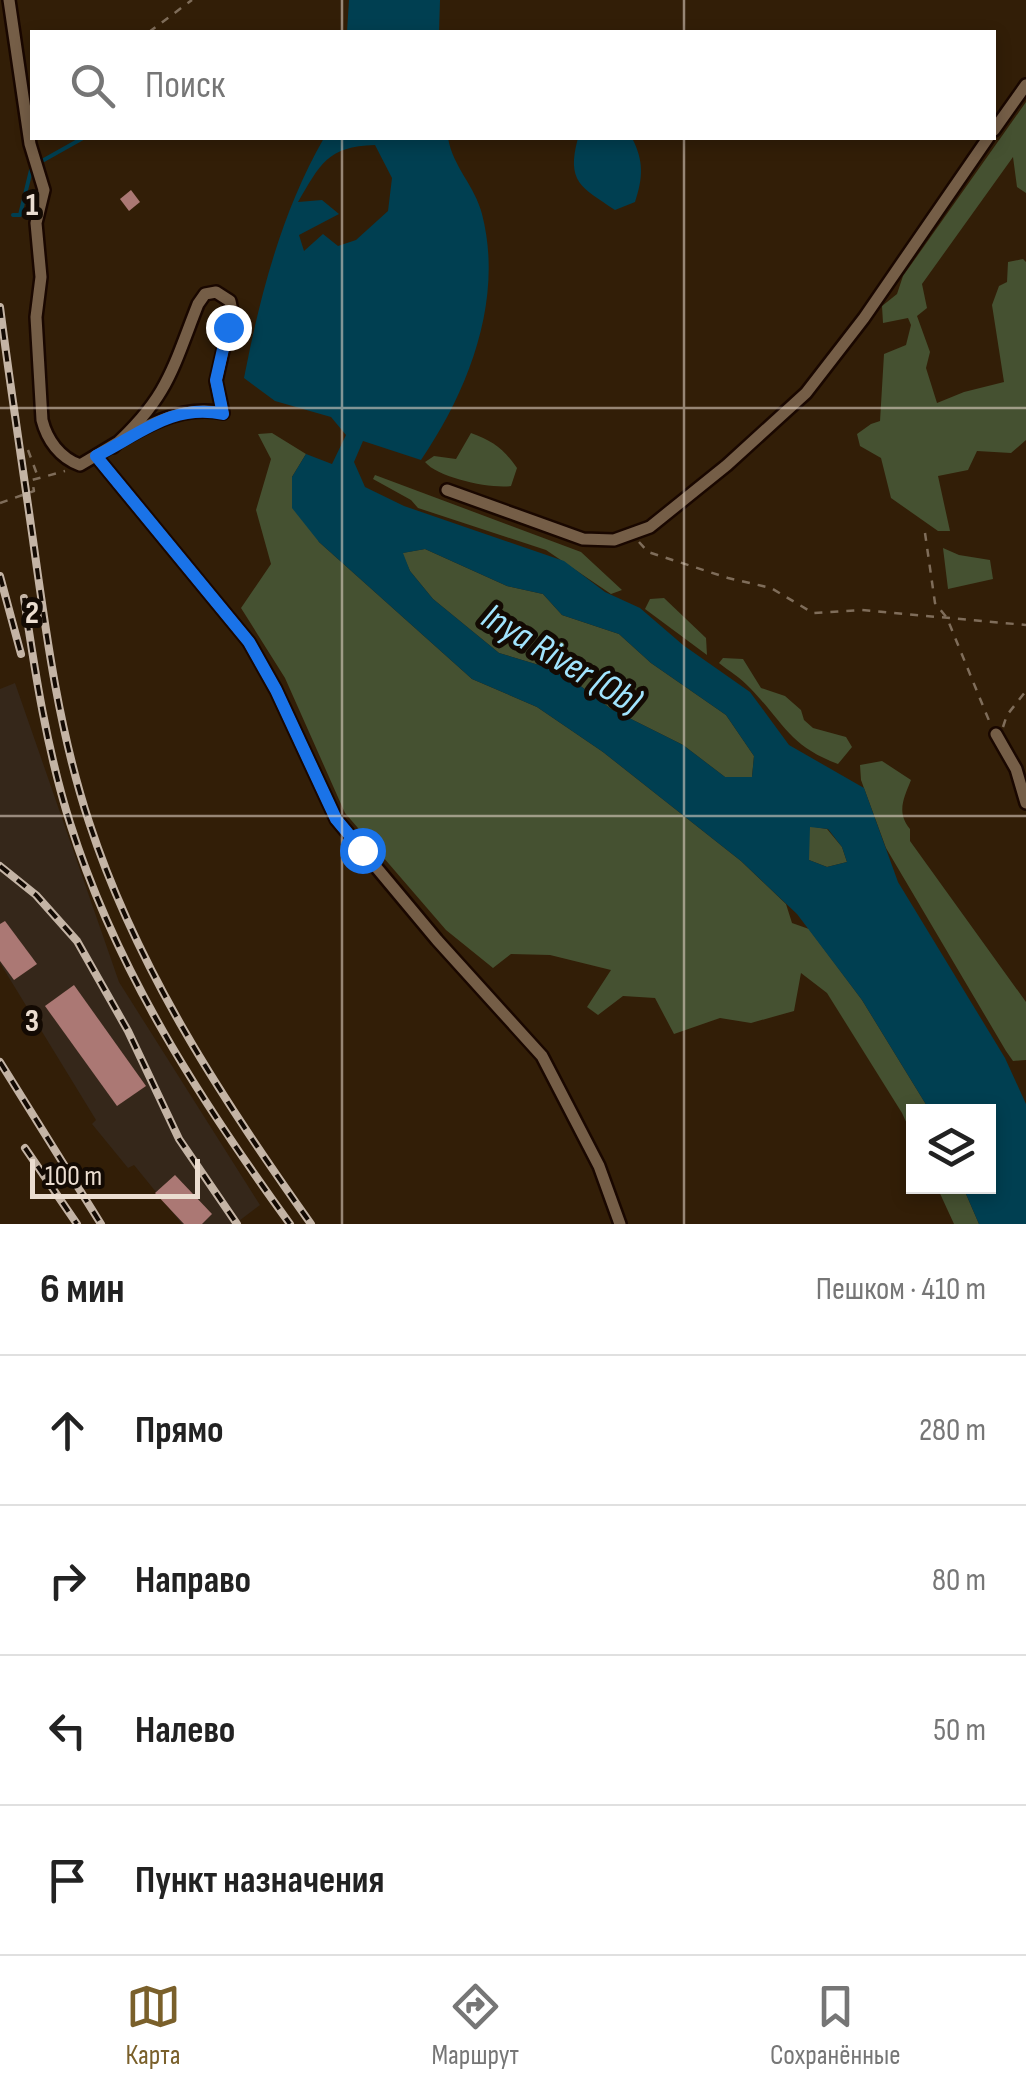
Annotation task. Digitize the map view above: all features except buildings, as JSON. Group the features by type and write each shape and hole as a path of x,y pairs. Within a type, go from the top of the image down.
{"street":[{"path":"9,0 30,144 44,190 36,223 41,297 36,317 46,436 80,465 113,448 175,414 201,409 223,414 216,380 232,311 230,301 216,292 205,294 157,402 113,448"},
{"path":"996,127 1026,85"},
{"path":"447,490 584,539 614,540 650,527 727,465 806,393 864,318 987,140"},
{"path":"96,456 249,642 276,690 336,819 437,940 542,1056 599,1166 620,1224"},
{"path":"998,736 1016,769 1026,803"}],"path":[{"path":"151,30 192,0"},
{"path":"28,450 39,479"},
{"path":"0,503 34,492 32,480 80,465"},
{"path":"925,533 936,602 998,736"},
{"path":"632,535 648,552 770,588 813,613 861,610 1026,626"},
{"path":"998,736 1007,715 1026,691"}],"shaded area":[{"path":"15,683 119,982 260,1205 235,1224 182,1224 134,1165 128,1168 92,1124 96,1120 0,963 0,689"}],"green space":[{"path":"1026,102 1026,193 1017,187 1013,157 922,284 927,308 917,316 930,352 926,368 937,403 1004,382 992,305 999,286 1007,282 1008,262 1026,262 1026,440 1011,453 977,451 968,470 938,476 950,531 938,531 891,498 881,458 860,446 857,434 880,421 884,354 906,345 911,325 908,318 883,323 882,306 897,294 903,276"},
{"path":"272,433 306,454 292,477 319,542 472,679 537,707 603,752 741,861 786,904 792,923 809,929 862,1000 926,1104 906,1104 906,1122 827,993 801,973 794,1011 751,1023 720,1018 674,1034 655,998 623,996 598,1015 587,1007 611,970 550,955 511,954 493,968 446,930 345,813 285,678 241,608 271,564 256,510 271,459 258,434"},
{"path":"471,433 497,446 512,461 517,468 511,486 465,481 441,473 425,462 434,456 456,459"},
{"path":"375,475 581,552 622,590 611,594 546,550 418,508 373,479"},
{"path":"943,548 990,560 993,579 948,589"},
{"path":"425,549 507,586 543,594 562,615 619,634 651,663 726,715 754,756 752,777 725,777 683,745 611,709 562,672 499,653 433,599 410,571 402,553"},
{"path":"664,598 706,638 707,655 645,609 650,599"},
{"path":"723,658 743,659 761,688 785,696 813,728 846,737 852,747 838,764 808,749 746,684 719,663"},
{"path":"882,761 911,780 902,811 910,829 910,841 1026,1002 1026,1060 1013,1061 1006,1051 886,848 861,780 860,765"},
{"path":"809,826 827,829 842,847 847,862 827,867 809,860"},
{"path":"940,1194 966,1194 979,1224 954,1224"}],"water":[{"path":"349,0 440,0 439,30 347,30"},
{"path":"323,140 449,140 479,204 488,246 485,311 478,343 454,404 421,460 363,441 354,462 365,487 404,506 564,561 605,592 640,608 683,645 750,692 789,745 864,788 898,882 1005,1058 1026,1104 1026,1224 979,1224 966,1194 996,1194 996,1104 926,1104 862,1000 797,914 741,861 603,752 537,707 472,679 319,542 292,508 292,477 306,454 332,464 346,435 331,417 275,401 244,378 257,316 284,224","holes":["375,145 392,178 388,211 356,240 338,246 323,234 304,251 299,235 339,214 322,200 298,202 335,154","425,549 507,586 543,594 562,615 619,634 651,663 726,715 754,756 752,777 725,777 683,745 611,709 562,672 499,653 433,599 410,571 403,553","810,827 828,829 842,847 847,862 827,867 809,860"]},
{"path":"578,140 633,140 641,170 635,202 615,210 585,189 575,174"}],"waterway":[{"path":"42,161 79,140"},
{"path":"13,215 20,215 31,170"}],"railway":[{"path":"0,307 55,682 69,753 89,822 131,929 157,981 214,1081 311,1224"},
{"path":"0,576 21,654"},
{"path":"24,598 42,711 62,795 111,930 193,1081 290,1224"},
{"path":"0,866 36,895 77,941 128,1031 179,1139 237,1224"},
{"path":"0,1062 101,1224"},
{"path":"25,1148 77,1224"}],"route":[{"path":"228,327 216,380 223,414 201,409 175,414 96,456 249,642 276,690 336,819 362,850"}],"water label":[{"name":"Inya River (Ob)","path":"562,658"}]}
